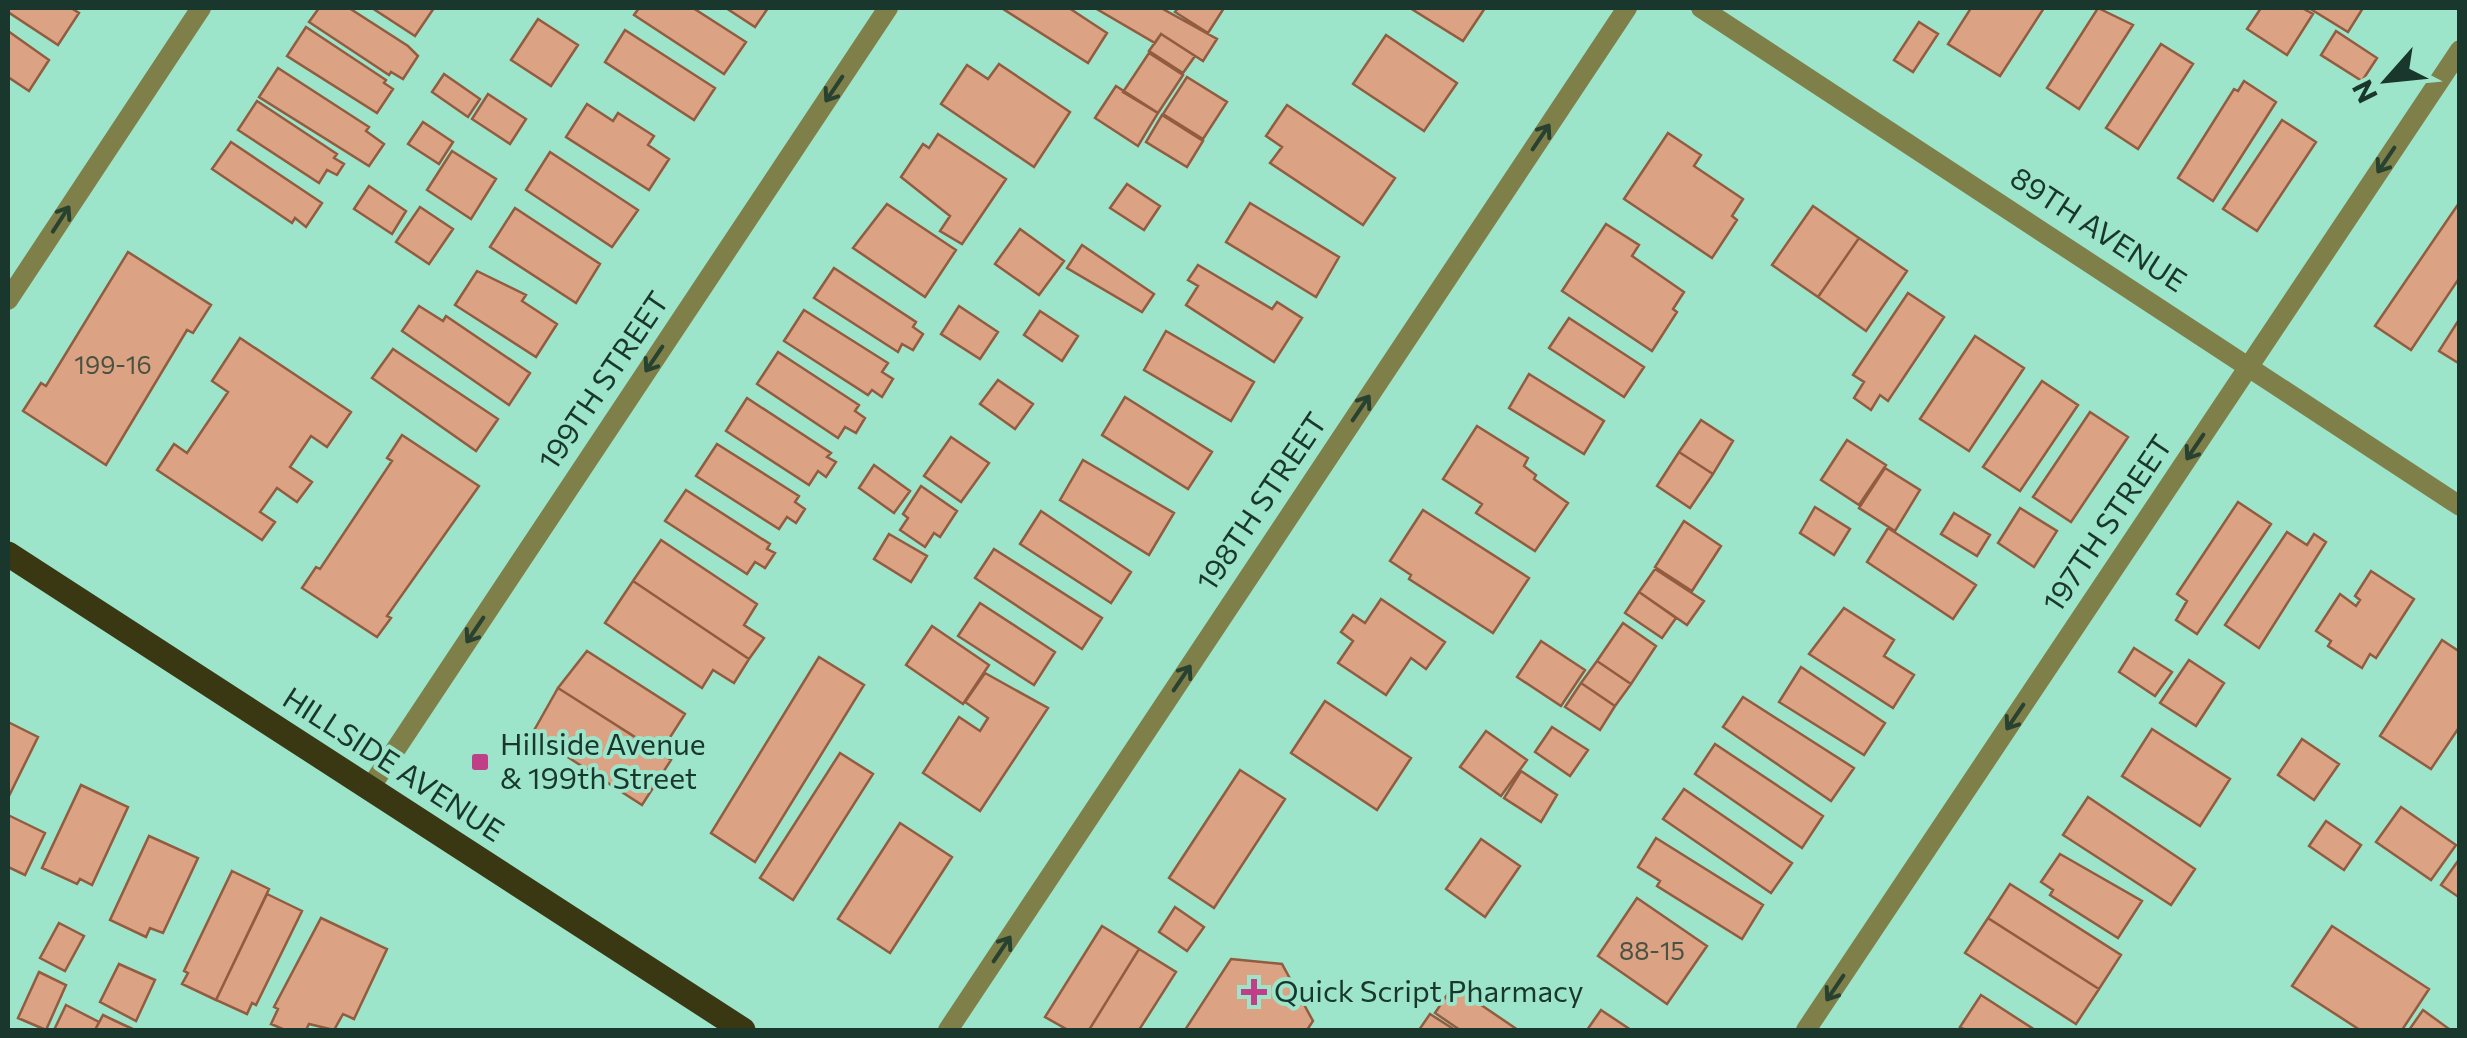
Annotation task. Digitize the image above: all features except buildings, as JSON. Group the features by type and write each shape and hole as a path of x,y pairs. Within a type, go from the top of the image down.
{"main road":[{"name":"HILLSIDE AVENUE","path":"8,554 742,1030"}],"street":[{"path":"8,300 200,8"},
{"name":"199TH STREET","path":"370,788 888,8"},
{"name":"198TH STREET","path":"948,1030 1627,8"},
{"name":"89TH AVENUE","path":"1702,8 2460,506"},
{"name":"197TH STREET","path":"1806,1030 2460,50"}],"place":[{"name":"Hillside Avenue & 199th Street","path":"480,762"},
{"name":"Quick Script Pharmacy","path":"1254,992"}]}
